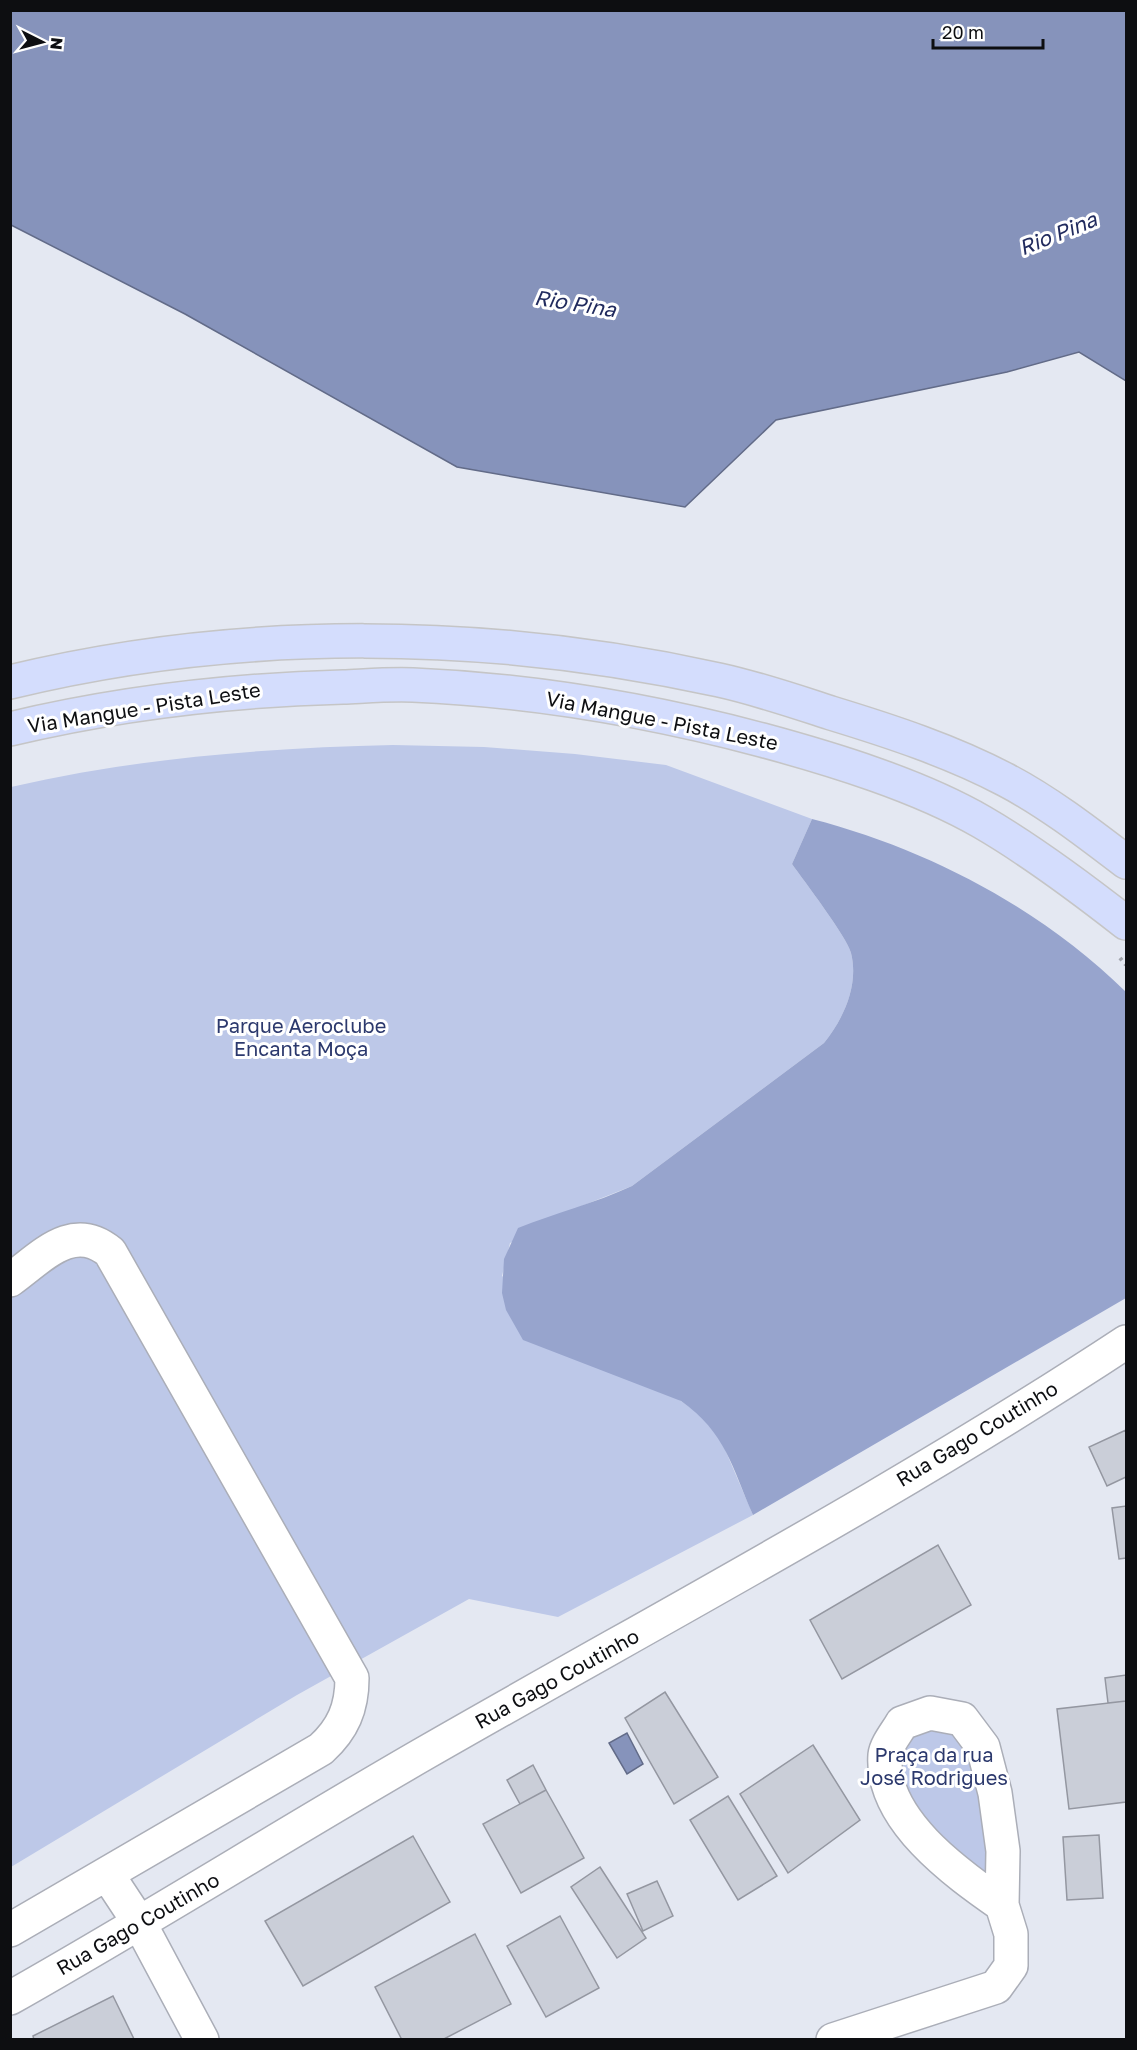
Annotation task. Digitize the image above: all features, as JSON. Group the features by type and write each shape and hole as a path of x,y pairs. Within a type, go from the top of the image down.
{"main road":[{"path":"10,682 54,671 177,652 303,641 454,644 606,658 722,680 893,732 1006,780 1083,830 1126,862"},
{"name":"Via Mangue - Pista Leste","path":"10,729 60,717 158,702 272,689 413,685 574,700 723,729 813,753 910,789 981,821 1086,892 1126,923"}],"street":[{"path":"10,1280 60,1243 75,1239 90,1240 110,1252 352,1678 348,1712 341,1726 321,1749 10,1930"},
{"name":"Rua Gago Coutinho","path":"10,1998 140,1924 423,1754 788,1550 1114,1350"},
{"path":"833,2040 996,1986 1011,1966 1011,1934 1002,1905 1003,1851 995,1793 982,1747 962,1719 930,1713 902,1723 885,1753 887,1785 909,1824 934,1853 961,1877 1002,1905"},
{"path":"107,1874 140,1924 202,2040"}],"path":[{"path":"1118,956 1126,965"}],"green space":[{"name":"Parque Aeroclube Encanta Moça","path":"393,745 484,747 575,754 666,765 812,819 792,864 842,935 851,953 853,977 851,989 838,1023 824,1043 632,1186 584,1205 510,1243 502,1276 698,1413 721,1440 753,1515 558,1617 469,1599 297,1695 11,1867 11,787 105,769 200,756"},
{"name":"Praça da rua José Rodrigues","path":"945,1724 977,1757 991,1892 905,1800 894,1743"}],"shaded area":[{"path":"812,819 898,847 980,885 1057,934 1126,992 1126,1298 753,1515 733,1466 718,1438 696,1413 681,1401 523,1340 506,1310 502,1293 504,1259 518,1228 632,1186 824,1043 838,1023 851,989 853,965 851,953 825,909 792,864"}],"water":[{"name":"Rio Pina","path":"10,11 1126,11 1126,381 1079,352 1007,372 776,420 685,507 457,467 185,314 11,225"},
{"path":"627,1733 643,1764 627,1774 609,1743"}],"building":[{"path":"1126,1430 1126,1477 1107,1486 1089,1447"},
{"path":"1126,1506 1126,1558 1119,1559 1112,1508"},
{"path":"938,1545 971,1605 842,1679 810,1620"},
{"path":"1126,1675 1126,1701 1108,1703 1105,1678"},
{"path":"665,1692 718,1777 674,1804 625,1718"},
{"path":"1126,1701 1126,1802 1069,1809 1057,1709"},
{"path":"813,1745 860,1820 788,1873 740,1794"},
{"path":"533,1765 546,1790 520,1804 507,1780"},
{"path":"546,1790 584,1858 521,1893 483,1824"},
{"path":"728,1796 777,1876 738,1900 690,1820"},
{"path":"1099,1835 1103,1898 1067,1900 1063,1837"},
{"path":"413,1836 450,1902 303,1986 265,1921"},
{"path":"600,1867 646,1938 617,1958 571,1887"},
{"path":"657,1881 673,1916 643,1931 627,1894"},
{"path":"560,1916 599,1988 546,2017 507,1946"},
{"path":"475,1934 511,2004 442,2040 402,2040 375,1987"},
{"path":"113,1996 134,2039 34,2040 33,2036"}]}
